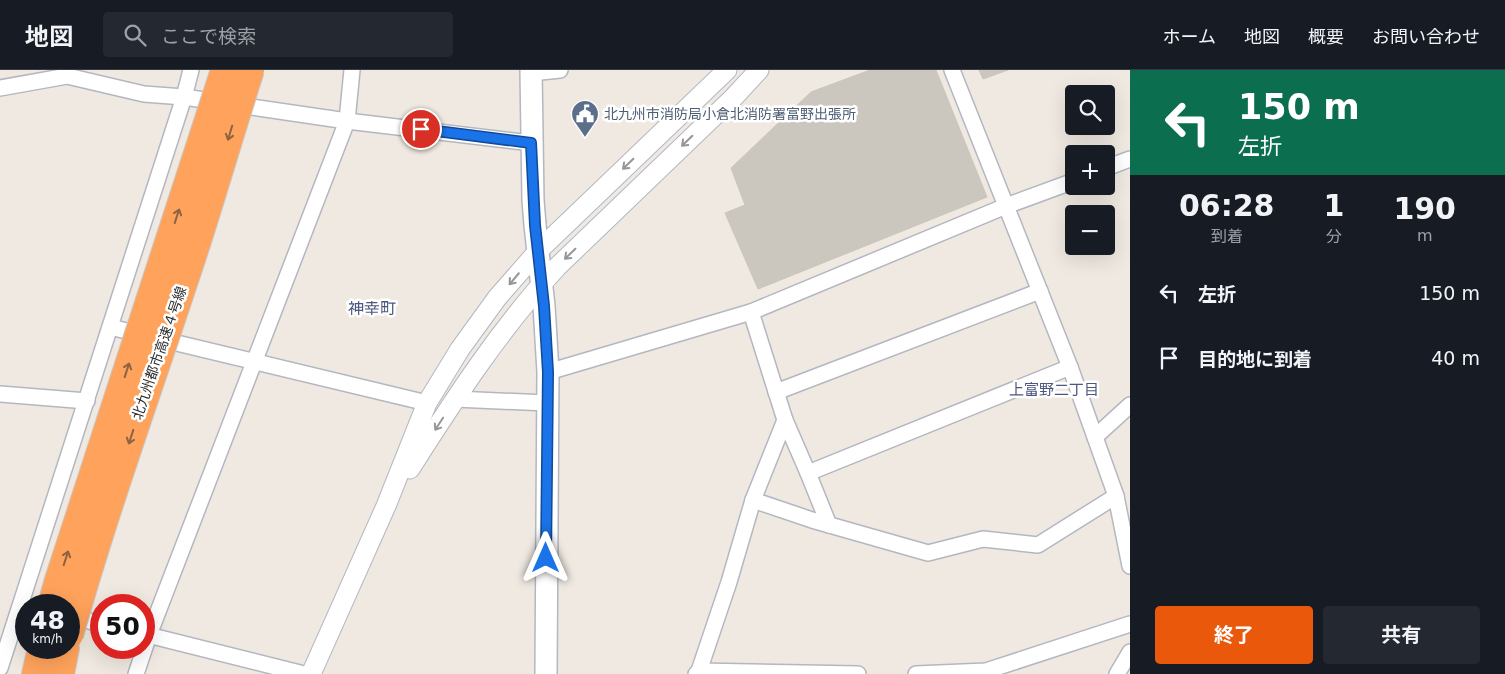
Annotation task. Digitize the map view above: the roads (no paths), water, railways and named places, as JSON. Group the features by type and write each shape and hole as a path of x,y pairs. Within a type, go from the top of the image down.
{"highway":[{"name":"北九州都市高速４号線","path":"55,594 224,70"},
{"name":"北九州都市高速４号線","path":"80,596 195,246 250,70"},
{"path":"36,674 39,659"},
{"path":"60,674 63,659"}],"main road":[{"path":"531,71 531,143 535,225 542,284 548,372 546,674"}],"street":[{"path":"26,594 192,70"},
{"path":"155,611 255,361 347,121 352,70"},
{"path":"531,71 560,70"},
{"path":"311,674 386,506 427,404 460,349 498,298 538,251 727,70"},
{"path":"386,506 455,399 509,323 557,266 734,97 759,70"},
{"path":"952,70 1070,366 1116,496 1130,566"},
{"path":"0,88 67,76 144,94 184,97 347,121 531,143"},
{"path":"1115,165 1130,159"},
{"path":"548,372 751,312 1006,206 1065,184"},
{"path":"776,392 1040,291"},
{"path":"751,312 786,420 829,525"},
{"path":"110,327 427,404"},
{"path":"808,473 1070,366"},
{"path":"0,394 87,401"},
{"path":"455,399 547,403"},
{"path":"1095,437 1130,405"},
{"path":"786,420 753,500 729,582 697,672 858,674"},
{"path":"753,500 829,525 928,553 983,539 1038,545 1116,496"},
{"path":"916,674 986,671 1130,624"},
{"path":"0,668 15,627"},
{"path":"155,636 304,674"},
{"path":"1117,674 1130,652"},
{"path":"136,674 140,659"}],"place":[{"name":"北九州市消防局小倉北消防署富野出張所","path":"585,138"}],"district":[{"name":"神幸町","path":"372,308"},
{"name":"上富野二丁目","path":"1054,390"}]}
